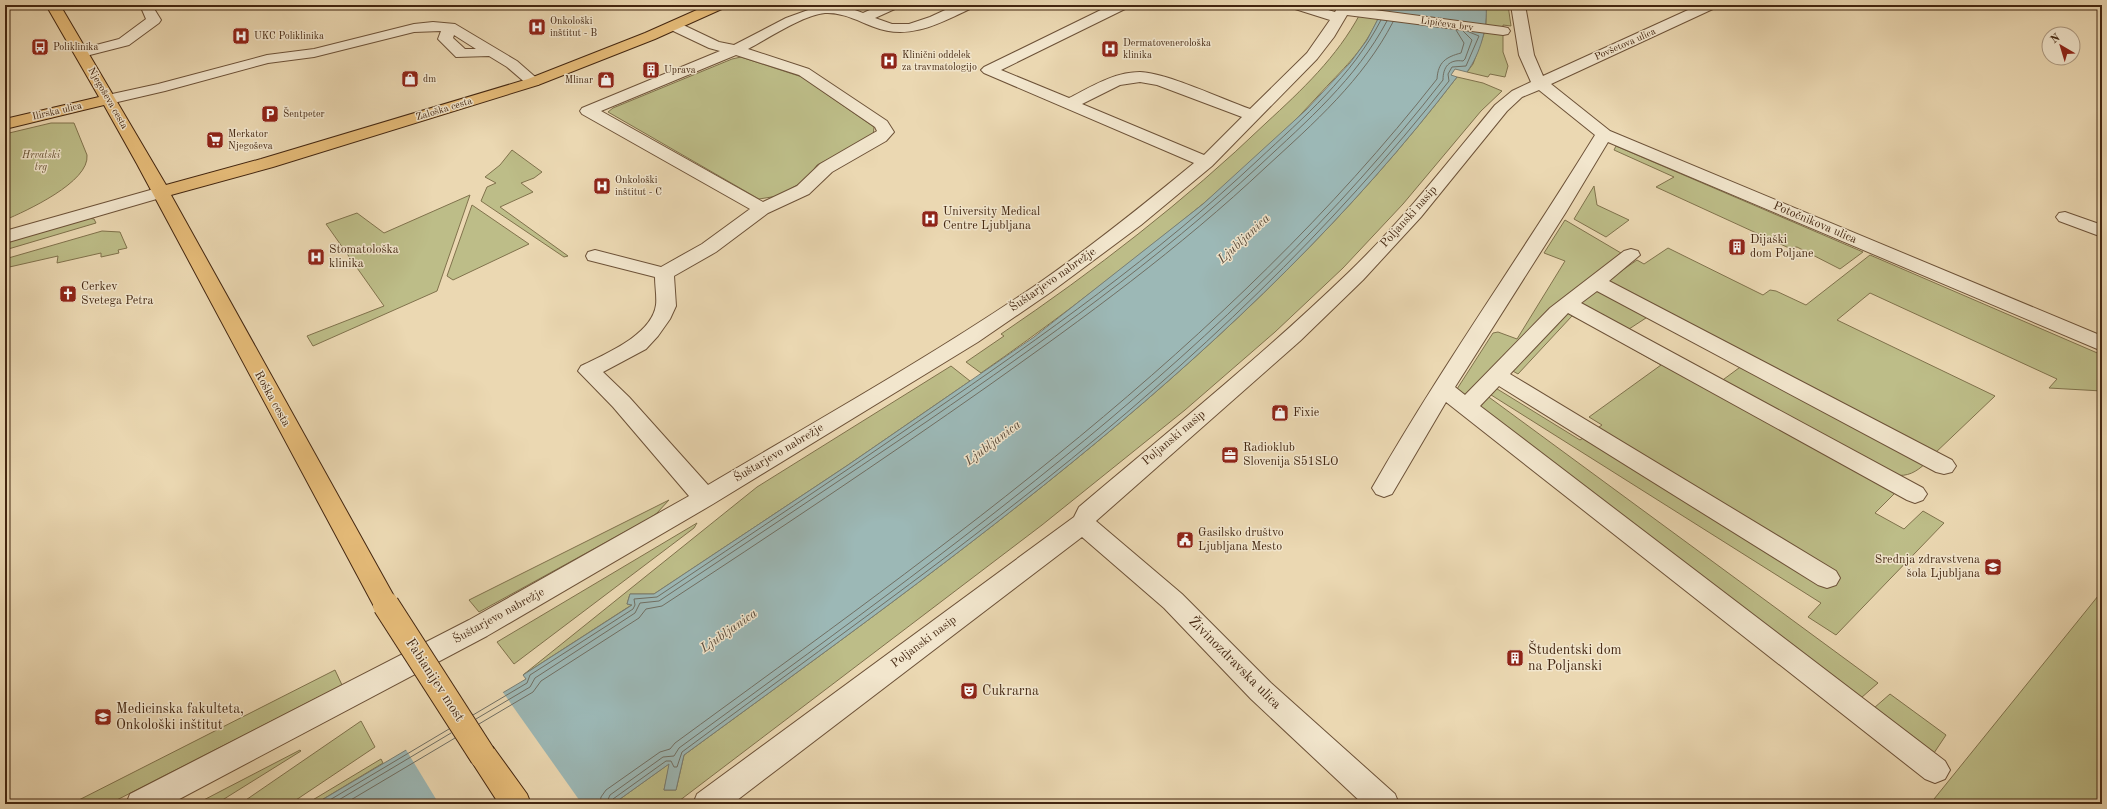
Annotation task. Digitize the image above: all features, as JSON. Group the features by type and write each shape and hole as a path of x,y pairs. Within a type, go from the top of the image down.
{"main road":[{"name":"Njegoševa cesta","path":"53,5 109,99 161,192"},
{"name":"Zaloška cesta","path":"161,192 267,163 533,82 674,26 719,5"},
{"name":"Ilirska ulica","path":"5,124 109,99"},
{"name":"Roška cesta","path":"161,192 386,605"},
{"name":"Fabianijev most","path":"386,605 483,756 516,804"}],"street":[{"path":"82,54 124,42 154,20 147,5"},
{"path":"865,16 892,5"},
{"path":"762,209 588,111 814,11 836,9 865,16 891,28 902,29 926,23 967,5"},
{"path":"1122,5 989,70 1206,162"},
{"name":"Lipičeva brv","path":"1297,5 1503,31"},
{"path":"1518,5 1527,62 1539,82"},
{"name":"Povšetova ulica","path":"1539,82 1710,5"},
{"name":"Šuštarjevo nabrežje","path":"141,804 283,732 478,628 705,498 971,337 1044,288 1135,221 1206,162 1312,56 1347,11"},
{"path":"689,19 704,26 726,40 731,48"},
{"path":"595,256 664,274 709,248 762,209 803,190 826,168 880,138 886,132 881,124 804,72 731,48 712,45 694,33 674,26"},
{"path":"109,99 160,88 267,59 324,51 414,28 450,27 512,64 533,82"},
{"path":"1070,104 1116,81 1140,77 1161,81 1253,116"},
{"name":"Potočnikova ulica","path":"1539,82 1604,134 2102,344"},
{"name":"Poljanski nasip","path":"708,804 1083,523 1088,513 1293,336 1356,276 1415,213 1501,108 1517,94 1539,82"},
{"path":"1384,488 1443,389 1557,212 1604,134"},
{"path":"5,237 161,192"},
{"path":"2065,217 2102,231"},
{"path":"1467,406 1557,312 1631,254"},
{"path":"664,274 666,306 651,331 639,344 589,371 621,402 705,498"},
{"path":"1595,282 1944,466"},
{"path":"1568,304 1916,494"},
{"path":"1497,375 1827,578"},
{"path":"1443,389 1467,406 1935,770"},
{"name":"Živinozdravska ulica","path":"1083,523 1173,601 1261,691 1384,804"}],"green space":[{"path":"1486,5 1508,5 1511,26 1503,25 1503,29 1486,27"},
{"path":"1360,14 1379,17 1373,30 1359,51 1344,69 1262,153 1222,188 1118,272 1004,357 981,373 966,362 1004,336 1001,334 1036,310 1138,234 1204,180 1279,111 1318,72 1341,45"},
{"path":"1485,31 1503,33 1503,52 1508,66 1505,77 1490,74 1488,77 1467,72 1473,64"},
{"path":"741,57 802,77 874,127 873,137 817,165 806,180 778,196 759,199 608,112 613,108 732,59"},
{"path":"1457,77 1483,83 1502,91 1481,111 1403,204 1343,268 1275,332 1185,410 1042,525 675,804 613,804 670,763 664,790 676,790 684,755 892,603 994,524 1095,443 1193,359 1286,271 1375,177"},
{"name":"Hrvatski trg","path":"51,123 74,123 87,155 85,165 68,185 55,194 41,203 5,220 5,134"},
{"path":"1616,146 1863,252 1840,269 1797,247 1789,248 1656,187 1674,177 1614,150"},
{"path":"512,150 542,172 534,178 521,183 533,192 500,207 568,256 564,257 481,201 487,187 496,183 485,177 500,165"},
{"path":"1594,186 1597,205 1629,220 1606,237 1574,219"},
{"path":"470,195 437,291 313,346 307,336 384,306 326,224 357,213 384,233"},
{"path":"472,205 529,244 453,280 447,276"},
{"path":"88,218 94,219 96,223 5,250 5,243"},
{"path":"1565,220 1621,253 1467,397 1457,389 1493,333 1498,332 1517,339 1565,261 1544,253"},
{"path":"102,231 120,232 127,248 118,250 119,253 101,257 101,253 57,263 58,256 5,268 5,259"},
{"path":"1668,248 1763,295 1770,290 1776,291 1806,305 1870,255 2102,355 2102,391 2049,388 2057,379 1870,293 1837,320 1995,396 1933,455 1604,283 1637,260 1644,264"},
{"path":"1598,289 1649,316 1626,331 1577,304"},
{"path":"1570,310 1596,327 1572,316 1518,374 1511,370"},
{"path":"1617,340 1898,490 1875,513 1904,529 1923,511 1944,523 1836,635 1808,617 1821,603 1488,393 1494,387 1580,440 1602,425 1589,417 1661,365"},
{"path":"1743,365 1926,463 1912,473 1894,475 1720,382"},
{"path":"951,366 970,381 848,465 654,594 630,594 627,604 633,604 523,675 757,487"},
{"path":"1486,395 1878,683 1861,698 1476,404"},
{"path":"669,500 650,518 479,612 469,600"},
{"path":"697,523 694,528 514,664 497,642"},
{"path":"2102,591 2102,804 1930,804 2090,606"},
{"path":"335,670 342,685 109,804 71,804"},
{"path":"1890,694 1946,735 1934,753 1874,708"},
{"path":"361,721 375,747 290,804 240,804"},
{"path":"300,750 301,751 216,804 196,804"},
{"path":"381,759 383,763 315,804 306,804"}],"water":[{"name":"Ljubljanica","path":"1381,5 1486,5 1486,22 1476,57 1467,72 1455,69 1451,75 1457,77 1375,177 1286,271 1193,359 1095,443 892,603 684,755 676,790 664,790 669,764 613,804 315,804 526,679 523,675 632,605 627,604 630,594 654,594 848,465 1034,337 1203,204 1306,110 1350,63 1367,40 1379,17"}],"pier":[{"path":"502,691 582,804 439,804 405,748"}],"place":[{"name":"Onkološki inštitut - B","path":"537,27"},
{"name":"UKC Poliklinika","path":"241,36"},
{"name":"Poliklinika","path":"40,47"},
{"name":"Dermatovenerološka klinika","path":"1110,49"},
{"name":"Klinični oddelek za travmatologijo","path":"889,61"},
{"name":"Uprava","path":"651,70"},
{"name":"dm","path":"410,79"},
{"name":"Mlinar","path":"606,80"},
{"name":"Šentpeter","path":"270,114"},
{"name":"Merkator Njegoševa","path":"215,140"},
{"name":"Onkološki inštitut - C","path":"602,186"},
{"name":"University Medical Centre Ljubljana","path":"930,219"},
{"name":"Dijaški dom Poljane","path":"1737,247"},
{"name":"Stomatološka klinika","path":"316,257"},
{"name":"Cerkev Svetega Petra","path":"68,294"},
{"name":"Fixie","path":"1280,413"},
{"name":"Radioklub Slovenija S51SLO","path":"1230,455"},
{"name":"Gasilsko društvo Ljubljana Mesto","path":"1185,540"},
{"name":"Srednja zdravstvena šola Ljubljana","path":"1993,567"},
{"name":"Študentski dom na Poljanski","path":"1515,658"},
{"name":"Cukrarna","path":"969,691"},
{"name":"Medicinska fakulteta, Onkološki inštitut","path":"103,717"}]}
